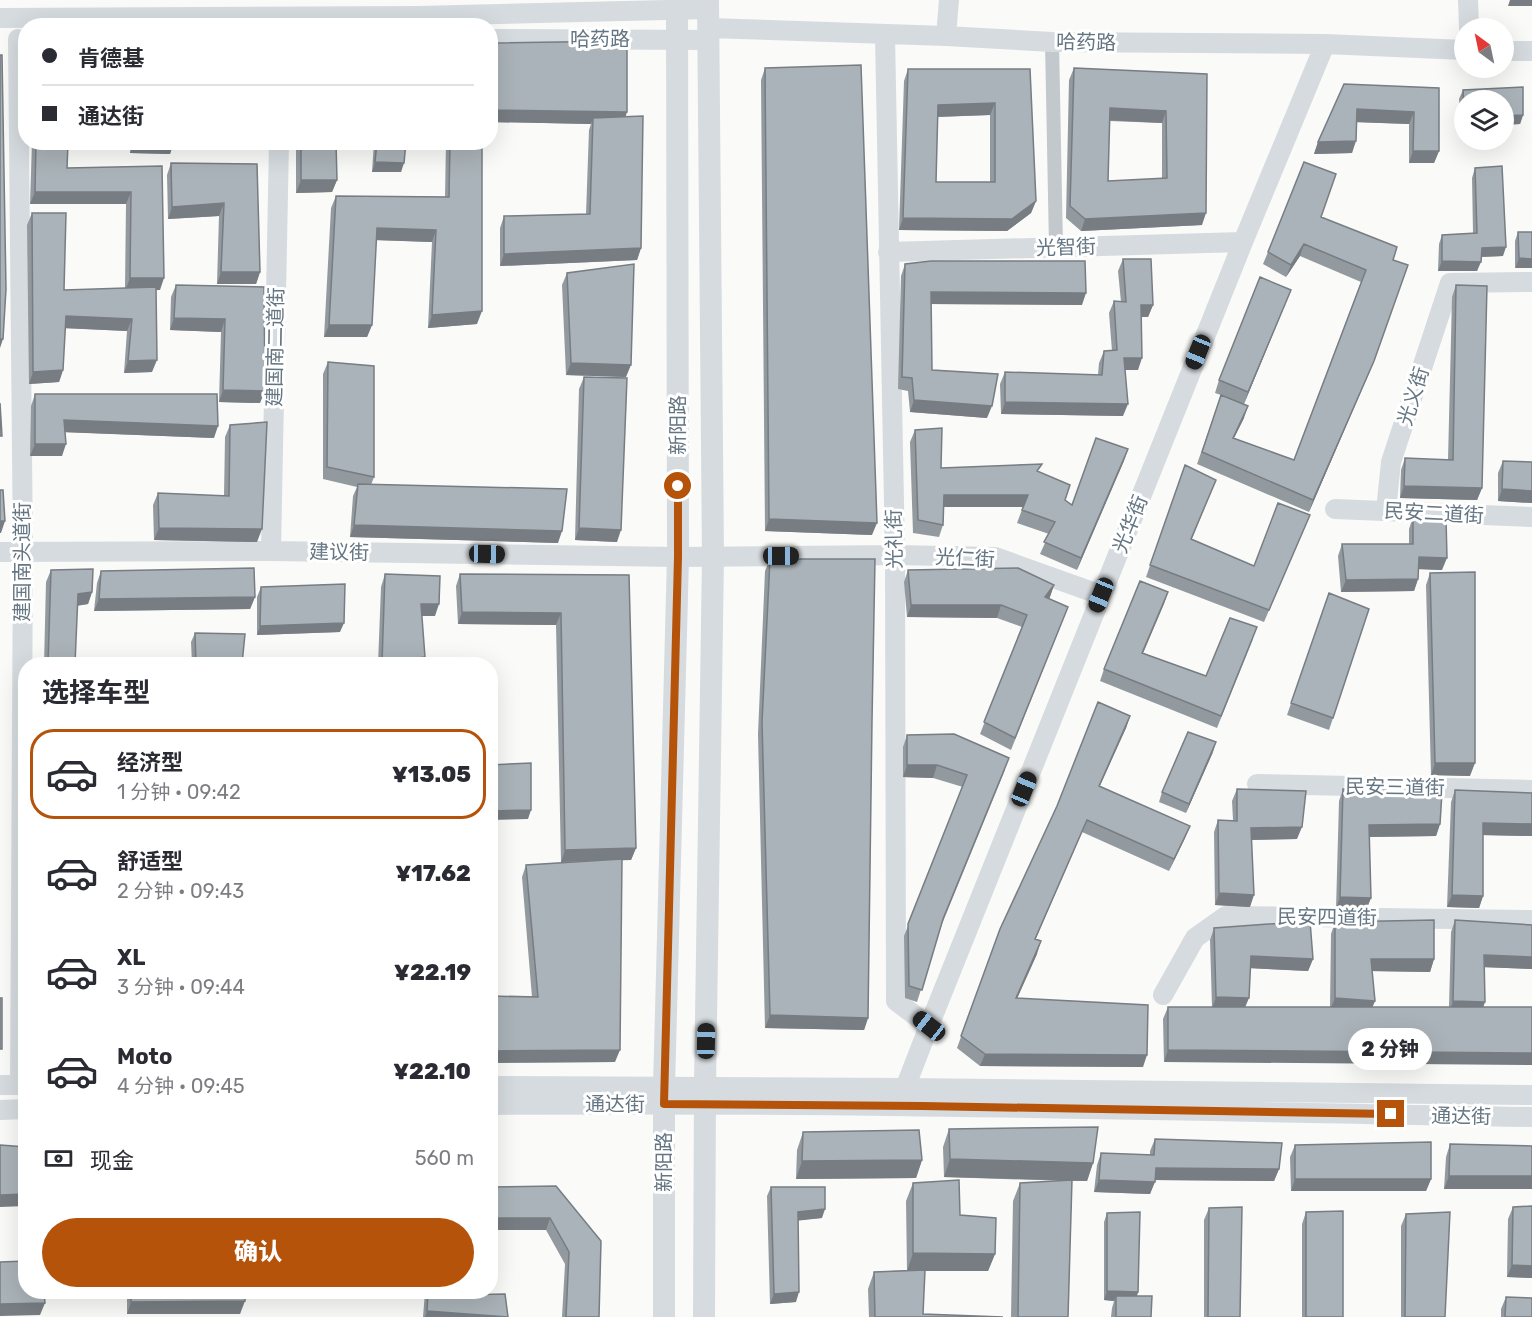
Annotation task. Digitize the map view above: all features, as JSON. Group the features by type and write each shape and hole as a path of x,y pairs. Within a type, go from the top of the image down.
{"main road":[{"name":"新阳路","path":"664,1317 664,1095 678,557 677,5"},
{"name":"新阳路","path":"704,1317 713,557 708,19"}],"street":[{"path":"946,36 949,0"},
{"path":"1468,0 1468,18"},
{"name":"哈药路","path":"0,18 146,8 677,5 708,19 885,35 1052,42 1325,44 1454,50"},
{"name":"哈药路","path":"498,39 676,39 708,19"},
{"name":"光礼街","path":"885,35 895,555 896,1001 929,1026"},
{"name":"建国南头道街","path":"14,39 23,657"},
{"path":"1052,42 1056,247"},
{"name":"光华街","path":"902,1097 1101,595 1325,44"},
{"path":"1514,51 1532,51"},
{"name":"建国南二道街","path":"271,551 279,150"},
{"name":"光智街","path":"888,252 1243,242"},
{"name":"光义街","path":"1386,511 1391,462 1450,283 1532,282"},
{"name":"民安二道街","path":"1335,510 1532,518"},
{"name":"建议街","path":"0,552 271,551 678,557"},
{"name":"光仁街","path":"678,557 895,555 995,557 1101,595"},
{"name":"民安三道街","path":"1257,784 1532,790"},
{"name":"民安四道街","path":"1163,995 1195,938 1226,916 1532,920"},
{"path":"0,1084 18,1084"},
{"name":"通达街","path":"498,1086 705,1096 1532,1095"},
{"name":"通达街","path":"498,1105 664,1095"},
{"name":"通达街","path":"902,1097 1532,1117"},
{"path":"0,1110 18,1109"}],"building":[{"path":"627,41 627,112 498,110 498,43"},
{"path":"0,55 2,55 6,289 3,339 0,339"},
{"path":"861,65 877,523 769,519 765,68"},
{"path":"1074,68 1207,74 1206,213 1085,219 1070,206","holes":["1110,108 1166,111 1167,178 1108,181"]},
{"path":"908,69 1030,69 1036,201 1012,219 903,218","holes":["995,103 995,182 936,182 938,105"]},
{"path":"1344,84 1439,88 1439,151 1413,151 1414,112 1357,109 1356,141 1318,142"},
{"path":"1523,87 1523,115 1514,115 1514,90 1463,90"},
{"path":"643,116 641,248 504,254 504,216 590,214 593,118"},
{"path":"36,150 68,150 67,168 162,166 164,278 130,278 131,192 35,192"},
{"path":"301,150 336,150 337,180 301,180"},
{"path":"376,150 405,150 404,163 375,162"},
{"path":"450,150 482,150 482,311 432,315 436,230 377,228 372,325 329,325 336,196 449,197"},
{"path":"1304,162 1336,174 1321,217 1397,247 1393,260 1408,265 1374,361 1313,500 1202,452 1221,395 1248,406 1233,438 1294,460 1366,270 1304,244 1291,265 1268,252"},
{"path":"171,163 257,164 260,272 221,272 224,203 172,207"},
{"path":"1502,166 1506,247 1482,248 1481,262 1442,261 1442,235 1477,233 1475,168"},
{"path":"32,213 66,213 64,290 156,287 157,360 128,361 132,319 66,316 63,370 33,372"},
{"path":"1518,232 1532,232 1532,259 1519,258"},
{"path":"1123,259 1151,259 1153,305 1141,305 1142,358 1124,358 1128,404 1005,402 1005,372 1102,375 1104,351 1117,350 1114,301 1126,302"},
{"path":"931,261 1085,261 1086,293 931,292 932,370 998,374 992,406 914,400 912,378 902,377 905,264"},
{"path":"634,264 631,365 571,363 567,273"},
{"path":"1260,277 1291,290 1248,392 1219,380"},
{"path":"176,285 264,287 265,391 223,390 225,319 174,318"},
{"path":"1456,285 1487,286 1482,488 1404,486 1405,458 1453,460"},
{"path":"328,362 374,366 374,477 327,467"},
{"path":"584,377 627,378 621,530 579,528"},
{"path":"35,394 217,394 218,426 64,420 66,444 35,444"},
{"path":"0,403 2,436 0,436"},
{"path":"267,422 262,529 159,528 158,493 229,496 230,425"},
{"path":"942,428 941,468 1042,464 1037,471 1070,485 1065,500 1072,505 1096,438 1128,449 1081,558 1044,542 1055,522 1022,510 1028,495 944,495 943,525 918,520 915,430"},
{"path":"1503,461 1532,462 1532,491 1502,489"},
{"path":"1185,465 1216,480 1191,539 1254,566 1278,503 1310,515 1269,610 1150,565"},
{"path":"358,484 567,489 562,531 354,525"},
{"path":"0,490 3,490 5,521 0,521"},
{"path":"1413,517 1446,518 1447,558 1419,557 1418,579 1346,580 1342,544 1413,544"},
{"path":"770,559 875,559 868,1018 770,1015 762,722"},
{"path":"254,568 255,597 99,599 101,571"},
{"path":"1018,568 1054,585 1045,597 1068,607 1015,738 984,722 1027,615 1001,605 911,605 908,570"},
{"path":"93,569 92,592 78,594 75,657 48,657 51,570"},
{"path":"1475,572 1475,763 1435,763 1430,573"},
{"path":"385,574 440,576 439,604 421,604 425,657 382,657"},
{"path":"460,574 629,575 636,848 565,850 561,613 462,612"},
{"path":"1140,581 1168,592 1142,653 1206,676 1230,618 1257,627 1221,716 1104,669"},
{"path":"345,584 344,623 260,626 261,587"},
{"path":"1329,593 1369,609 1333,718 1291,703"},
{"path":"195,633 245,634 243,657 196,657"},
{"path":"1098,702 1130,716 1099,786 1190,826 1174,859 1087,820 1035,939 1041,941 1016,998 1148,1005 1147,1055 985,1054 961,1036 1000,929 1057,806"},
{"path":"1188,732 1216,742 1189,804 1162,792"},
{"path":"954,734 1009,758 943,919 922,990 909,986 908,924 967,775 937,765 907,765 907,735"},
{"path":"531,763 531,810 498,811 498,765"},
{"path":"1237,789 1306,791 1302,827 1251,828 1254,895 1219,893 1218,820 1237,821"},
{"path":"1343,789 1442,792 1440,824 1369,825 1371,898 1340,897"},
{"path":"1455,790 1532,793 1532,824 1483,823 1483,896 1452,895"},
{"path":"622,859 620,1050 498,1051 498,996 538,997 526,865"},
{"path":"1434,920 1434,959 1371,959 1375,1001 1335,998 1335,922"},
{"path":"1455,920 1532,925 1532,957 1484,955 1485,1002 1453,1001"},
{"path":"1310,921 1313,959 1251,956 1249,998 1216,997 1214,928"},
{"path":"0,998 2,998 2,1049 0,1049"},
{"path":"1168,1007 1532,1007 1532,1053 1168,1050"},
{"path":"1098,1127 1093,1163 950,1159 949,1129"},
{"path":"919,1130 922,1160 802,1161 803,1132"},
{"path":"1155,1139 1282,1143 1279,1169 1156,1168 1155,1182 1099,1180 1101,1153 1154,1155"},
{"path":"1431,1142 1431,1179 1295,1179 1295,1145"},
{"path":"1450,1144 1532,1146 1532,1176 1449,1176"},
{"path":"0,1145 18,1146 18,1194 0,1195"},
{"path":"959,1180 960,1215 996,1218 995,1254 913,1253 913,1183"},
{"path":"1072,1180 1068,1317 1018,1317 1020,1183"},
{"path":"556,1186 601,1241 599,1317 566,1317 569,1252 550,1218 498,1218 498,1187"},
{"path":"771,1187 825,1187 825,1209 798,1212 799,1292 774,1294"},
{"path":"1532,1206 1532,1266 1512,1265 1513,1207"},
{"path":"1242,1207 1240,1317 1208,1317 1209,1208"},
{"path":"1343,1211 1343,1317 1306,1317 1306,1212"},
{"path":"1140,1212 1138,1292 1107,1291 1107,1213"},
{"path":"1450,1212 1445,1317 1405,1317 1406,1214"},
{"path":"18,1261 18,1299 45,1299 45,1303 0,1304 0,1262"},
{"path":"925,1270 923,1314 1003,1317 875,1317 874,1272"},
{"path":"498,1294 505,1294 508,1317 427,1311 428,1299 498,1299"},
{"path":"1116,1296 1152,1296 1151,1317 1116,1317"},
{"path":"1506,1297 1532,1298 1532,1317 1505,1317"},
{"path":"131,1299 245,1299 245,1301 131,1302"}],"route":[{"path":"678,486 664,1104 1391,1114"}]}
